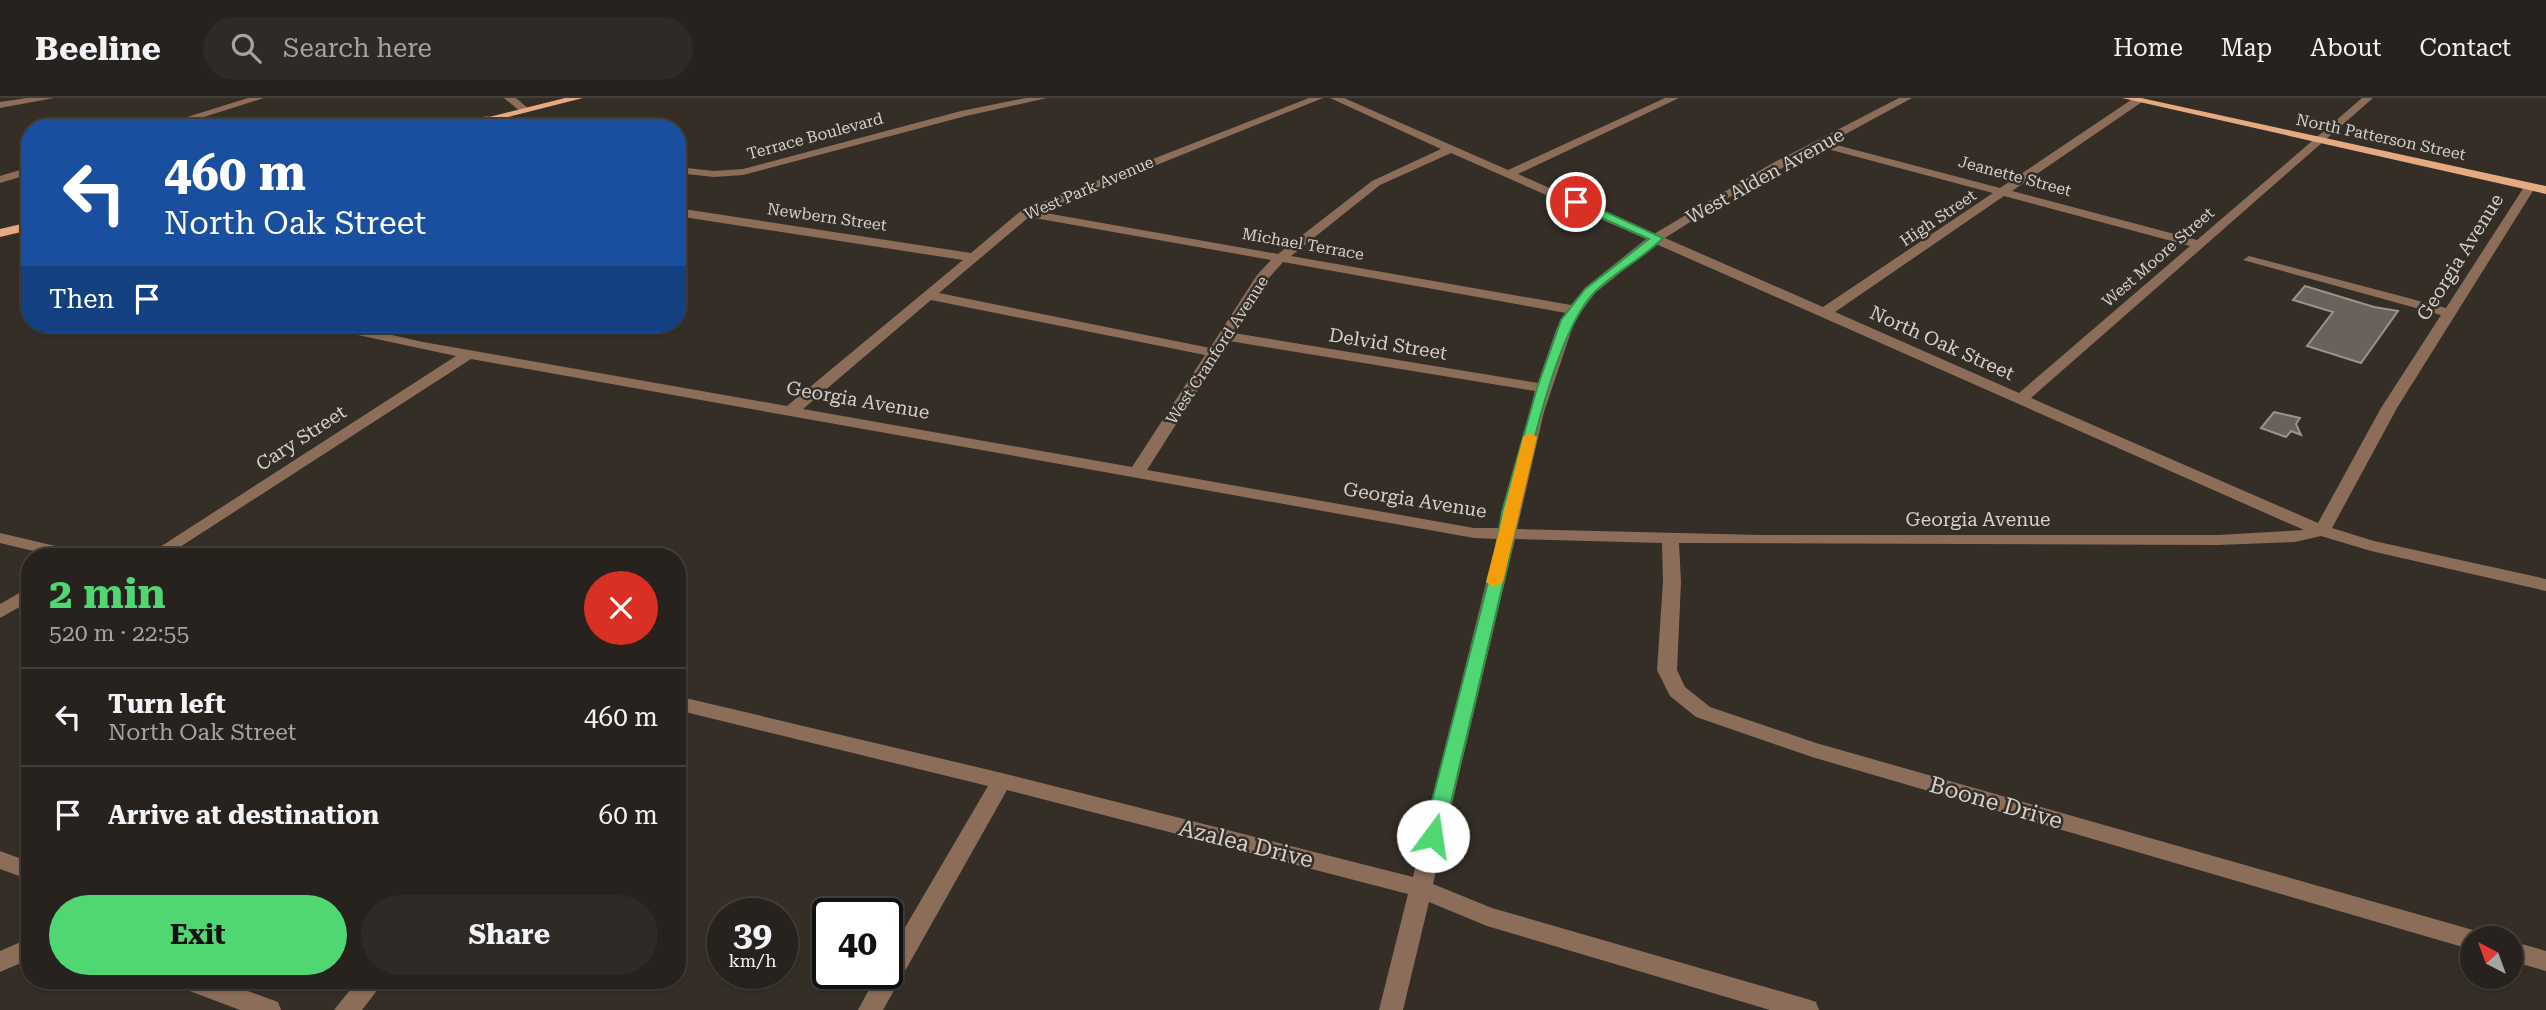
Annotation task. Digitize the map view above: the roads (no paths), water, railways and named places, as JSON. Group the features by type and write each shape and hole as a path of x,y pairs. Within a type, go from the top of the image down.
{"main road":[{"path":"487,119 578,98"},
{"name":"North Patterson Street","path":"2133,99 2546,190"},
{"path":"0,233 21,228"}],"street":[{"path":"0,105 49,98"},
{"path":"216,98 230,105"},
{"path":"186,119 259,98"},
{"path":"509,98 524,110"},
{"name":"Terrace Boulevard","path":"686,171 714,174 743,172 965,113 1042,98"},
{"name":"West Park Avenue","path":"792,410 1026,213 1318,98"},
{"name":"North Oak Street","path":"1335,98 2322,531 2371,546 2546,585"},
{"path":"1508,174 1674,98"},
{"name":"West Alden Avenue","path":"1391,1010 1543,388 1574,310 1589,291 1657,238 1907,98"},
{"name":"West Moore Street","path":"2020,400 2368,98"},
{"name":"High Street","path":"1824,313 2004,191 2133,99"},
{"name":"Jeanette Street","path":"1821,144 2198,244"},
{"name":"West Cranford Avenue","path":"1137,472 1262,278 1280,258 1376,183 1450,149"},
{"path":"0,180 21,173"},
{"name":"Georgia Avenue","path":"368,333 470,354 1474,533 1670,538 2218,540 2295,537 2322,531 2389,408 2529,186"},
{"name":"Newbern Street","path":"686,213 971,257"},
{"name":"Michael Terrace","path":"1026,213 1574,310"},
{"path":"2249,260 2450,313"},
{"path":"926,295 1215,353"},
{"name":"Delvid Street","path":"1226,336 1543,388"},
{"name":"Cary Street","path":"167,548 470,354"},
{"path":"0,538 42,548"},
{"name":"Boone Drive","path":"1670,538 1672,582 1667,670 1676,691 1703,712 1812,749 2460,936"},
{"path":"0,612 21,599"},
{"name":"Azalea Drive","path":"686,705 1002,781 1420,888 1486,916 1807,1010"},
{"path":"870,1010 1002,781"},
{"path":"0,860 21,868"},
{"path":"0,962 21,952"},
{"path":"2524,955 2546,961"},
{"path":"212,989 269,1010"},
{"path":"346,1010 365,989"}]}
